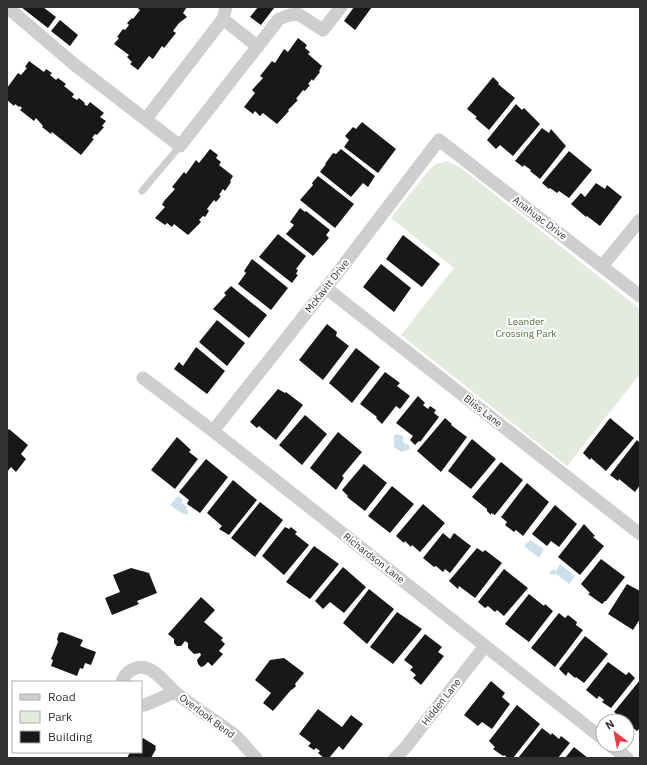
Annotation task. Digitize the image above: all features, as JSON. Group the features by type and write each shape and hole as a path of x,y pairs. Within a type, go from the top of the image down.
{"street":[{"path":"7,7 75,65 180,146 280,19 290,14 298,14 323,30 341,7"},
{"path":"146,119 224,13 258,47"},
{"name":"Anahuac Drive","path":"439,140 640,296"},
{"name":"McKavitt Drive","path":"213,431 326,288 439,140"},
{"path":"602,266 640,220"},
{"name":"Bliss Lane","path":"326,288 640,534"},
{"name":"Richardson Lane","path":"143,378 213,431 595,733"},
{"name":"Hidden Lane","path":"395,758 405,748 485,646"},
{"name":"Overlook Bend","path":"123,681 127,673 133,669 140,667 153,671 175,692 234,734 256,758"},
{"name":"Overlook Bend","path":"142,705 175,692"}],"lane":[{"path":"142,192 180,146"}],"green space":[{"name":"Leander Crossing Park","path":"448,161 461,168 640,309 640,374 567,466 401,335 454,268 391,218 428,171 436,164"}],"water":[{"path":"398,434 403,436 403,442 409,445 410,449 401,452 394,447 394,435"},
{"path":"178,496 183,500 181,502 187,507 186,509 189,512 186,515 170,505"},
{"path":"530,540 544,549 539,558 524,546"},
{"path":"560,564 575,576 569,584 556,574 553,575 549,573 553,569 556,571"}],"building":[{"path":"21,7 43,7 56,17 48,28"},
{"path":"140,7 187,7 183,13 187,17 179,23 173,31 176,33 164,48 162,46 153,59 149,56 138,70 130,64 132,62 127,57 129,55 114,44 119,38 117,37 123,29 125,30 129,25 127,23 132,18 133,19 140,10 138,9"},
{"path":"258,7 274,8 261,25 250,17"},
{"path":"354,7 372,7 355,30 344,21"},
{"path":"60,20 78,35 70,46 51,31"},
{"path":"298,38 307,45 305,48 310,52 308,54 322,66 319,71 320,72 313,81 312,79 308,84 310,85 305,91 303,90 296,99 298,100 277,124 263,113 260,116 255,111 253,114 244,107 255,93 252,90 263,78 260,76 272,61 275,63 284,49 288,52"},
{"path":"29,61 44,72 46,69 52,73 50,75 56,80 58,78 66,84 64,86 74,94 72,97 77,100 79,98 87,106 90,102 104,113 100,117 106,121 102,126 104,127 97,135 95,134 92,138 94,139 81,155 52,132 51,134 42,127 43,126 36,118 34,121 20,110 22,108 20,106 19,107 15,104 14,106 7,100 7,88 18,73 21,75 27,68 25,67"},
{"path":"493,77 499,83 498,84 515,98 489,130 467,109"},
{"path":"516,104 522,110 524,108 540,124 513,156 500,145 496,149 487,140"},
{"path":"362,122 396,149 378,173 344,147 349,140 345,136 353,127 356,129"},
{"path":"542,128 549,133 551,129 566,146 540,179 530,171 531,170 524,165 523,167 515,161"},
{"path":"210,149 218,155 216,158 221,162 219,165 233,176 225,191 223,189 219,195 221,196 216,202 214,200 207,209 209,211 205,217 203,216 199,220 201,222 188,235 174,224 172,227 167,223 165,225 155,218 165,207 162,205 164,201 175,189 172,187 184,172 186,174 196,160 199,163"},
{"path":"341,149 375,176 368,187 363,183 351,197 320,172 333,153 336,154"},
{"path":"569,151 592,170 569,198 559,191 557,193 550,188 549,189 542,183"},
{"path":"318,176 354,204 335,228 300,200 313,185 312,183"},
{"path":"596,183 605,189 607,185 622,197 600,226 587,216 586,217 571,204 581,193 585,197"},
{"path":"300,208 330,230 326,235 329,238 313,256 286,234 294,225 290,222"},
{"path":"278,234 306,256 296,269 298,270 296,274 298,275 292,283 259,257"},
{"path":"403,235 440,264 422,287 386,259"},
{"path":"252,259 288,288 271,310 238,284 246,273 244,271"},
{"path":"381,264 411,288 394,312 363,287"},
{"path":"231,286 267,315 249,338 213,309 226,295 224,293"},
{"path":"217,320 245,343 227,366 199,342"},
{"path":"327,324 337,332 336,336 349,346 323,380 299,360"},
{"path":"196,347 225,371 207,394 174,369 179,362 183,366"},
{"path":"356,348 380,367 352,403 329,383"},
{"path":"385,372 400,383 397,386 410,396 400,409 396,406 382,424 376,418 377,417 360,404"},
{"path":"278,389 285,393 286,392 303,405 276,440 259,426 257,428 250,422"},
{"path":"418,396 425,403 423,405 428,409 430,406 436,410 434,413 439,417 420,442 419,441 415,445 410,440 413,436 396,423"},
{"path":"305,415 327,434 302,465 279,445"},
{"path":"445,418 452,424 451,425 467,437 441,472 417,451"},
{"path":"610,418 634,438 606,471 583,453"},
{"path":"9,429 28,445 21,454 26,459 16,472 11,467 7,472 7,431"},
{"path":"338,432 362,452 342,476 344,478 336,490 310,468"},
{"path":"177,437 191,450 189,452 198,459 175,489 151,470"},
{"path":"472,439 496,459 471,489 448,471"},
{"path":"637,440 640,443 640,485 635,492 619,479 618,481 610,475"},
{"path":"206,459 228,477 200,513 187,504 189,500 179,492"},
{"path":"501,462 523,480 495,515 491,513 491,515 487,509 472,497"},
{"path":"364,464 387,483 365,511 347,497 348,496 342,490"},
{"path":"233,480 257,500 229,535 219,529 222,526 207,513"},
{"path":"527,483 549,502 523,536 516,530 514,532 505,525 507,522 501,517"},
{"path":"392,486 414,504 390,533 368,516"},
{"path":"260,502 283,520 255,557 231,538"},
{"path":"423,504 445,523 420,552 412,545 411,547 405,541 404,543 396,536"},
{"path":"555,505 577,524 559,547 551,541 547,546 532,534"},
{"path":"584,524 595,536 593,537 604,546 580,575 558,557"},
{"path":"285,527 289,529 291,527 297,532 295,534 309,545 284,575 262,556"},
{"path":"443,533 450,539 454,533 471,546 450,573 445,569 443,572 436,566 434,567 423,558"},
{"path":"314,546 339,564 310,599 286,582"},
{"path":"477,548 483,552 485,550 502,563 475,598 459,586 458,589 449,581"},
{"path":"601,559 625,577 602,604 588,594 590,593 581,584"},
{"path":"343,567 366,587 344,613 330,602 323,609 315,601"},
{"path":"131,568 149,573 157,593 137,601 139,604 112,615 105,598 120,592 113,575"},
{"path":"504,569 528,588 504,616 497,610 495,612 488,606 485,608 478,602"},
{"path":"627,584 640,591 640,619 633,630 608,614"},
{"path":"369,589 394,609 367,644 343,623"},
{"path":"529,594 553,611 529,642 505,624"},
{"path":"201,597 215,610 204,622 223,638 221,640 225,644 219,651 223,654 212,666 208,662 201,667 197,660 201,655 200,653 194,654 188,648 188,643 185,641 181,646 177,646 174,643 174,639 168,634"},
{"path":"397,612 422,629 393,664 370,647"},
{"path":"559,613 565,618 568,615 577,622 576,625 583,630 555,667 531,648"},
{"path":"62,632 83,640 80,646 96,652 91,665 85,663 83,669 80,668 77,676 51,666 53,660 51,659 58,642 57,639 59,633"},
{"path":"425,634 442,647 438,652 444,656 421,685 413,678 416,675 410,670 413,667 404,660"},
{"path":"585,636 608,654 584,683 568,672 566,676 559,669"},
{"path":"284,658 304,673 295,684 296,686 273,711 263,703 271,693 255,680 270,660"},
{"path":"608,662 626,675 629,672 635,678 611,708 602,702 604,700 599,696 597,699 586,690"},
{"path":"640,680 640,728 637,731 635,729 635,713 614,712"},
{"path":"491,681 505,693 502,697 510,704 492,729 482,722 478,726 464,715"},
{"path":"517,705 540,724 513,758 508,758 493,749 495,747 489,741"},
{"path":"318,709 342,727 351,715 363,724 343,750 339,746 329,758 324,758 318,753 320,751 316,748 314,750 308,746 311,743 299,734"},
{"path":"542,728 551,735 552,733 559,739 561,736 570,743 558,758 518,758"},
{"path":"143,738 156,746 151,758 127,758 130,753 142,753"},
{"path":"574,747 588,758 565,758"}]}
